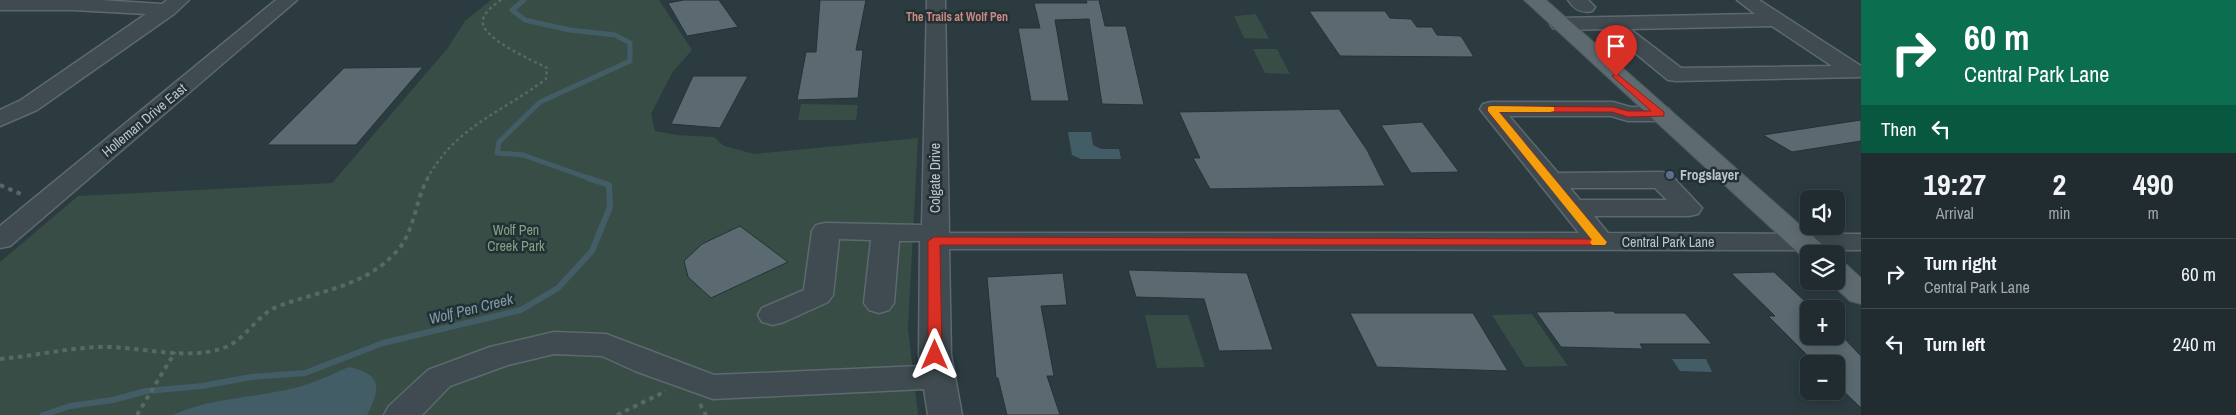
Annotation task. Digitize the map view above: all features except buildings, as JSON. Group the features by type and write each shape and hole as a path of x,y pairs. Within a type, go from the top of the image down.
{"main road":[{"path":"1534,0 1807,245"},
{"path":"1845,280 1861,294"}],"street":[{"name":"Holleman Drive East","path":"0,240 288,0"},
{"name":"Colgate Drive","path":"936,0 935,355 946,415"},
{"path":"1611,23 1676,75 1855,72 1746,0"},
{"path":"0,4 77,2 174,5"},
{"path":"0,118 29,105 174,5"},
{"path":"1560,24 1777,20"},
{"path":"1601,242 1491,109 1613,110 1628,114 1653,108"},
{"path":"1550,181 1662,180 1689,208 1573,208"},
{"name":"Central Park Lane","path":"773,315 818,295 826,231 886,231 934,237 1601,242 1800,248"},
{"path":"879,303 886,231"},
{"name":"Central Park Lane","path":"1836,245 1861,242"},
{"path":"401,415 439,378 501,355 554,343 606,345 713,387 940,377"}],"path":[{"path":"0,359 100,347 138,348 175,352 226,347 242,335 259,318 275,307 329,292 355,281 382,264 399,249 410,229 420,192 441,156 474,126 546,79 547,68 513,50 487,32 483,24 485,15 501,0"},
{"path":"0,185 21,194 18,204"},
{"path":"137,415 175,352"},
{"path":"617,415 689,379"}],"green space":[{"name":"Wolf Pen Creek Park","path":"491,0 659,0 692,50 672,73 651,114 655,131 677,135 714,137 724,146 754,154 918,138 908,328 918,415 0,415 0,262 78,196 332,183 447,49 465,21"},
{"path":"1256,14 1269,39 1244,38 1234,16"},
{"path":"1253,49 1277,49 1290,74 1265,73"},
{"path":"801,104 858,105 856,120 798,120"},
{"path":"1532,314 1568,366 1525,367 1492,315"},
{"path":"1145,315 1188,315 1205,367 1157,368"}],"water":[{"path":"1068,132 1091,132 1093,145 1101,149 1119,149 1121,159 1081,159 1072,155"},
{"path":"1672,359 1706,359 1712,372 1680,371"},
{"path":"349,367 368,374 376,383 375,397 367,415 173,415 201,405 297,387"}],"waterway":[{"name":"Wolf Pen Creek","path":"524,0 512,10 525,20 570,30 615,35 630,43 630,61 540,102 499,142 497,153 523,155 591,179"},
{"name":"Wolf Pen Creek","path":"43,415 70,406 113,400 146,391 202,386 251,377 305,373 383,343 521,310 558,288 592,251 610,207 609,185 591,179"}],"slow traffic":[{"path":"1550,109 1491,109 1601,242 1596,242"}],"place":[{"name":"Frogslayer","path":"1670,175"}],"district":[{"name":"The Trails at Wolf Pen","path":"957,17"}],"route":[{"path":"935,355 934,241 1601,242 1491,109 1613,110 1628,114 1661,114 1616,76"}]}
